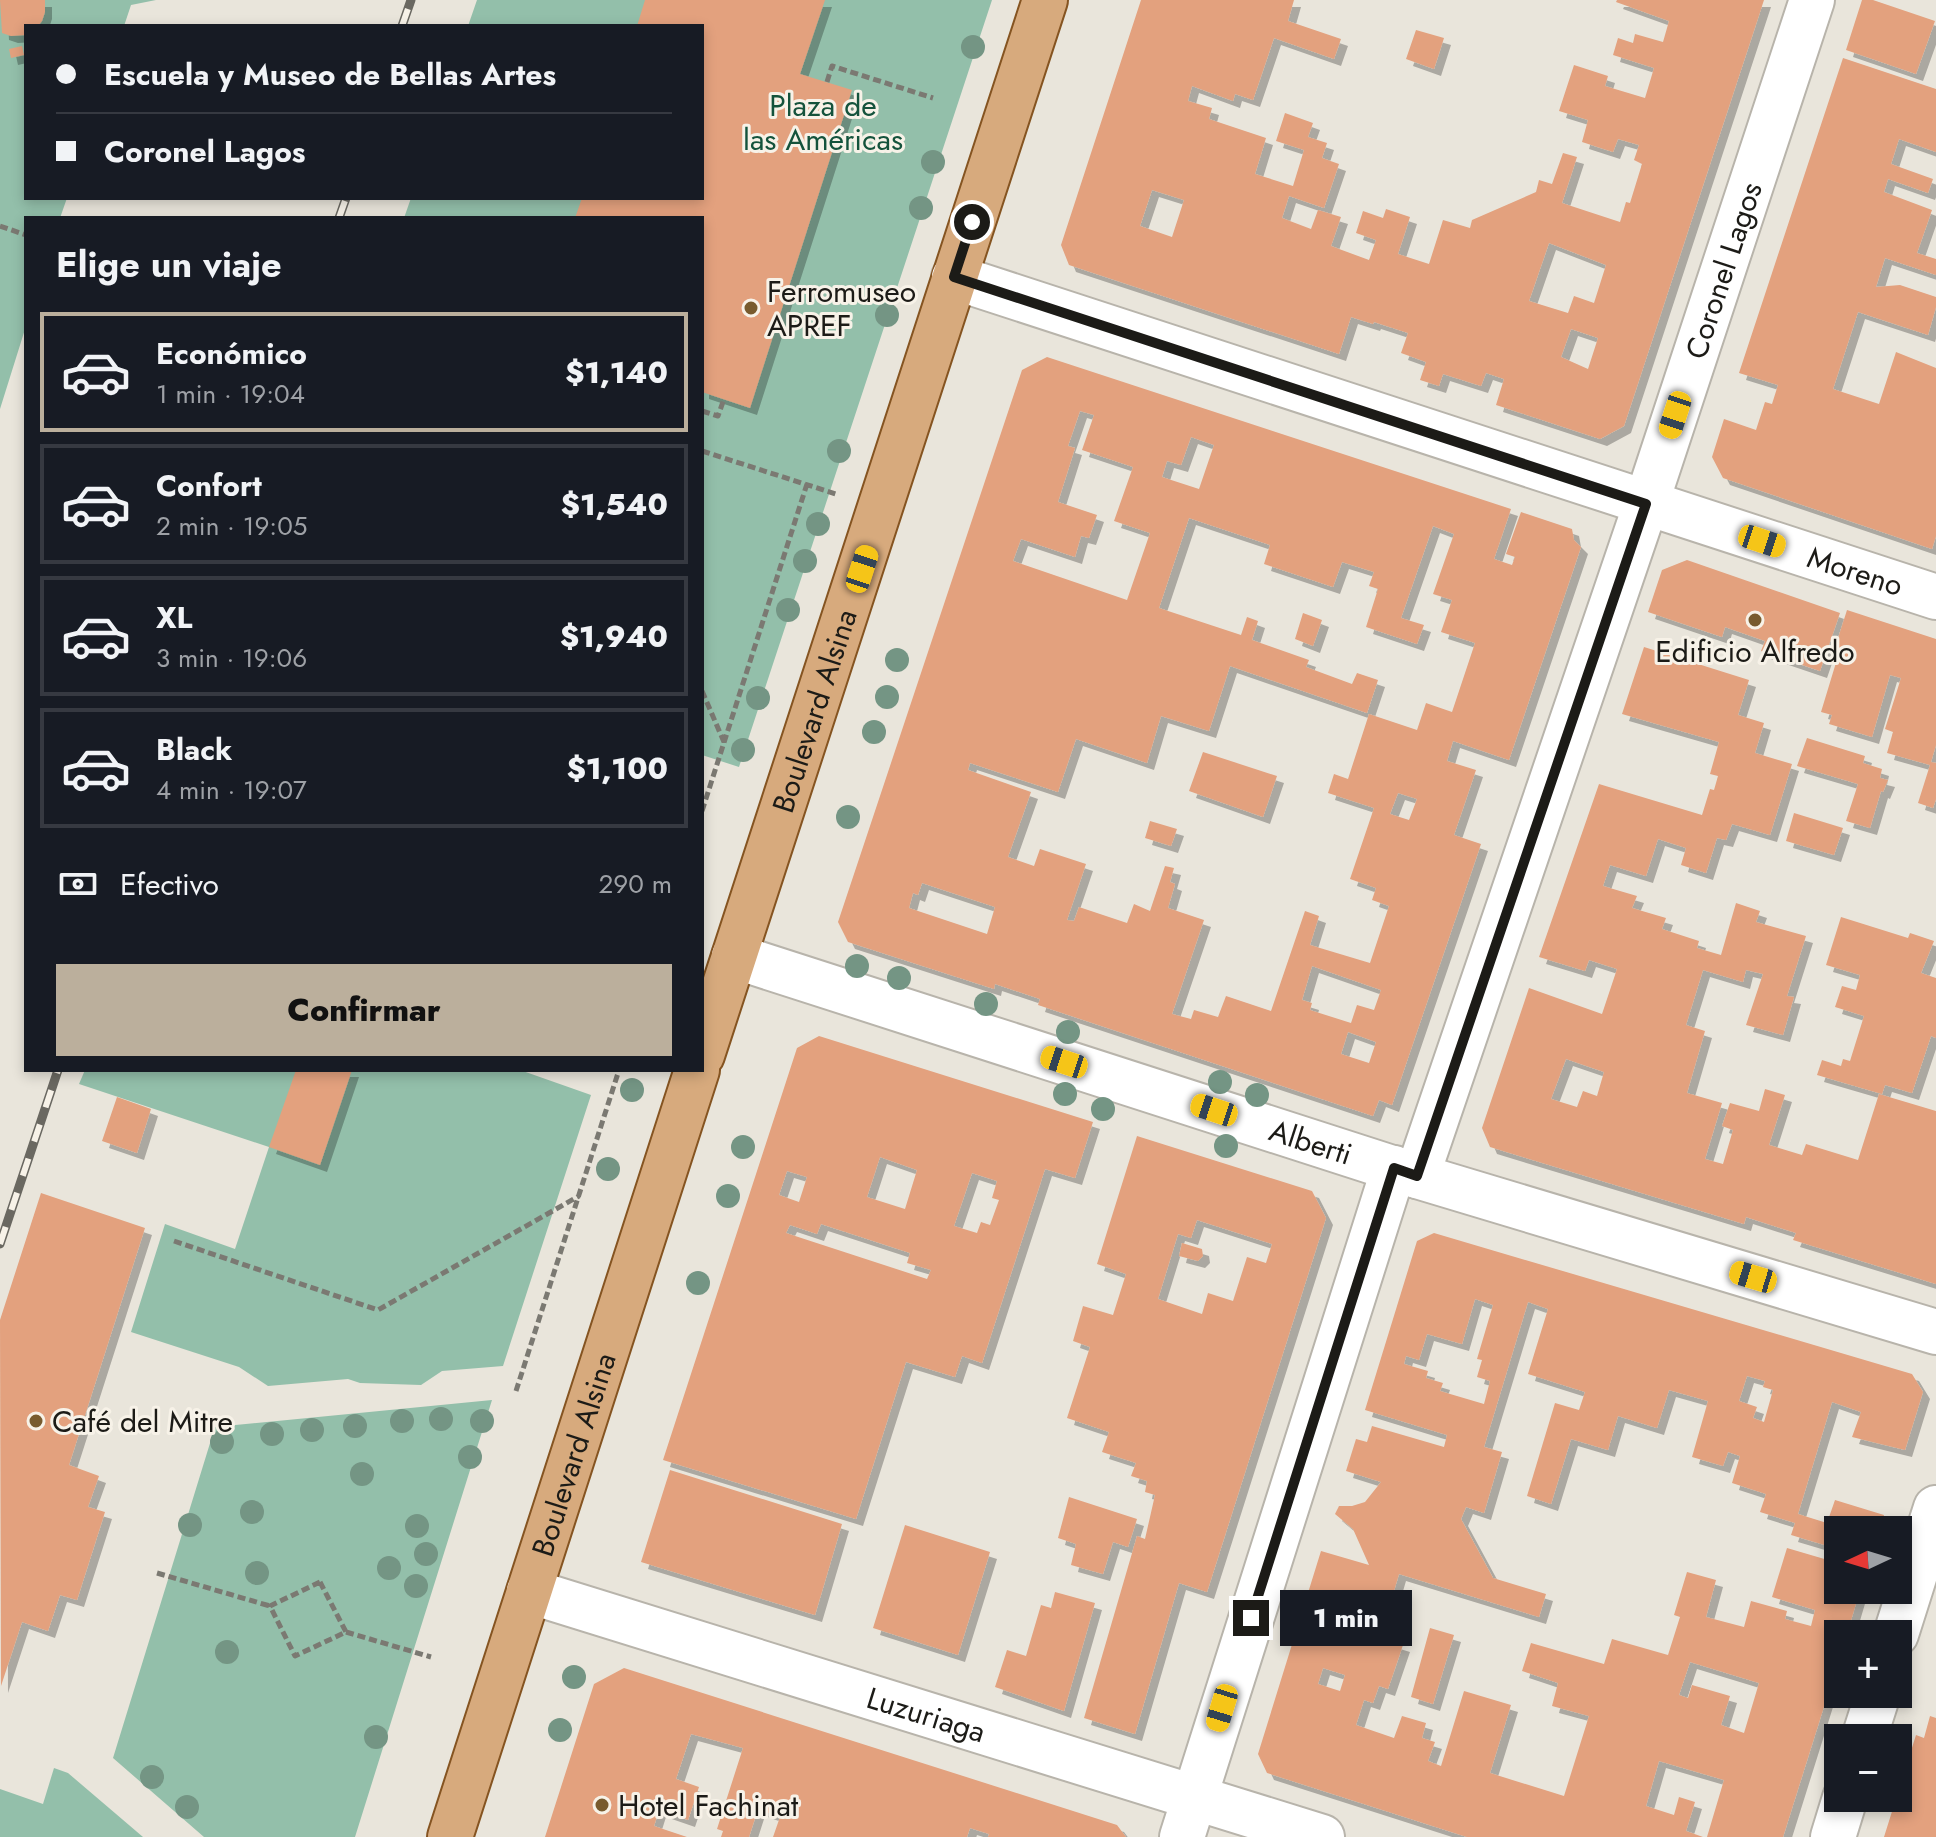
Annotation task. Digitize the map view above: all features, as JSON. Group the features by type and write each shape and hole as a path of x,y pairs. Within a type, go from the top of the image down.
{"main road":[{"name":"Boulevard Alsina","path":"704,1049 1045,0"},
{"name":"Boulevard Alsina","path":"450,1837 696,1072"}],"street":[{"name":"Coronel Lagos","path":"1188,1817 1405,1172 1646,504 1812,0"},
{"name":"Moreno","path":"954,277 1936,597"},
{"name":"Alberti","path":"734,956 1405,1172 1936,1332"},
{"path":"1900,1620 1936,1508"},
{"name":"Luzuriaga","path":"529,1591 1188,1817 1322,1837"},
{"path":"1833,1837 1841,1812"}],"path":[{"path":"827,82 832,66 933,98"},
{"path":"0,226 24,234"},
{"path":"704,412 718,416 724,399"},
{"path":"704,452 881,509"},
{"path":"704,805 807,484"},
{"path":"704,696 724,742"},
{"path":"516,1391 618,1072"},
{"path":"174,1241 233,1264 378,1310 579,1196"},
{"path":"157,1573 270,1606 320,1582 346,1632"},
{"path":"270,1606 295,1656 346,1632 431,1657"}],"green space":[{"path":"0,0 156,0 131,5 125,24 24,24 24,200 66,200 61,216 24,216 24,332 0,409"},
{"name":"Plaza de las Américas","path":"477,0 992,0 739,767 704,756 704,216 405,216 410,200 704,200 704,24 469,24"},
{"path":"84,1072 526,1072 591,1095 503,1366 442,1371 421,1385 360,1383 348,1379 268,1386 239,1367 131,1332 165,1224 235,1249 269,1147 79,1084"},
{"path":"492,1400 355,1837 204,1837 113,1758 215,1427"},
{"path":"54,1768 68,1773 143,1837 0,1837 0,1789 43,1804"}],"building":[{"path":"0,0 45,0 45,12 40,24 24,24 24,35 2,33"},
{"path":"645,0 825,0 800,74 852,90 750,408 704,393 704,216 576,216 581,200 704,200 704,24 638,24"},
{"path":"1141,0 1294,0 1288,21 1341,39 1334,59 1274,38 1253,100 1235,94 1233,101 1192,86 1188,101 1212,108 1209,119 1266,138 1255,174 1293,186 1304,150 1276,141 1285,113 1313,123 1308,137 1327,143 1322,158 1339,164 1324,208 1289,196 1282,218 1311,229 1318,210 1341,217 1331,246 1369,260 1376,240 1356,233 1363,211 1383,218 1386,209 1410,217 1398,254 1429,264 1443,220 1470,228 1472,220 1536,192 1539,180 1552,184 1563,153 1577,157 1562,203 1620,222 1626,202 1630,203 1642,164 1634,160 1639,145 1618,139 1613,152 1582,142 1588,120 1559,111 1574,65 1608,76 1605,86 1645,98 1654,68 1613,55 1618,38 1633,43 1635,34 1663,42 1669,21 1617,0 1764,0 1624,426 1600,439 1496,405 1504,379 1486,373 1481,386 1443,374 1439,386 1420,380 1426,362 1401,353 1408,333 1351,317 1339,354 1069,265 1061,245","holes":["1152,190 1184,200 1172,237 1140,226","1549,243 1606,265 1594,303 1574,296 1568,313 1529,301","1571,329 1598,338 1588,369 1561,357"]},
{"path":"1862,0 1873,0 1935,21 1916,74 1846,50"},
{"path":"1416,30 1444,38 1434,69 1406,59"},
{"path":"22,46 24,55 11,58 9,49"},
{"path":"1843,58 1936,89 1936,152 1899,139 1891,164 1933,179 1928,193 1888,179 1884,192 1932,210 1917,253 1936,259 1936,275 1885,258 1876,287 1900,285 1936,297 1928,335 1858,312 1833,389 1879,404 1896,352 1936,368 1936,536 1932,549 1723,478 1712,457 1724,419 1756,430 1765,402 1772,404 1778,385 1739,373"},
{"path":"1047,357 1511,509 1494,559 1512,565 1515,557 1506,554 1521,512 1572,529 1574,540 1581,547 1509,760 1453,741 1447,761 1476,770 1454,835 1481,844 1392,1105 1379,1100 1373,1116 1038,1005 1040,999 995,984 994,989 848,942 838,922 1022,370","holes":["1080,411 1094,415 1082,450 1133,467 1114,521 1150,533 1127,600 1013,561 1021,539 1075,557 1081,536 1089,538 1097,515 1058,502 1075,448 1068,446","1191,437 1214,445 1199,489 1162,477 1167,461 1181,465","1189,518 1270,545 1264,564 1333,587 1342,562 1374,572 1369,586 1378,589 1366,627 1417,644 1424,625 1401,618 1433,526 1454,534 1433,594 1452,600 1441,632 1475,643 1452,712 1426,703 1417,730 1369,714 1348,779 1334,774 1328,793 1374,808 1350,879 1376,888 1372,900 1389,906 1370,963 1310,945 1319,916 1305,911 1271,1011 1226,996 1218,1017 1194,1010 1191,1019 1172,1014 1204,920 1168,908 1175,884 1170,882 1174,868 1165,866 1150,911 1134,904 1127,923 1079,907 1074,921 1067,920 1086,864 1040,849 1034,866 1008,857 1031,792 968,770 970,763 1058,792 1076,739 1147,763 1161,716 1209,731 1230,666 1367,713 1378,680 1357,673 1352,684 1306,667 1309,660 1252,640 1258,621 1247,617 1241,635 1159,608","1398,793 1417,799 1409,820 1390,814","922,883 995,907 987,934 909,908 913,893 918,895","1312,966 1381,990 1374,1010 1357,1005 1351,1023 1310,1010 1312,1003 1302,1000","1348,1032 1376,1042 1369,1063 1341,1054"]},
{"name":"Edificio Alfredo","path":"1687,560 1840,613 1820,671 1761,651 1765,641 1725,627 1722,637 1648,612 1662,570"},
{"path":"1847,610 1936,639 1936,745 1931,762 1936,763 1936,799 1933,808 1918,803 1930,765 1887,753 1893,732 1885,729 1901,678 1890,675 1872,737 1829,724 1832,715 1821,712 1838,656 1833,654"},
{"path":"1303,613 1322,620 1313,646 1295,639"},
{"path":"1644,647 1749,680 1738,715 1764,723 1755,753 1792,764 1770,835 1732,824 1726,840 1717,838 1706,873 1681,865 1686,848 1658,839 1646,876 1610,865 1603,886 1637,896 1632,908 1666,918 1662,929 1699,941 1697,948 1721,955 1736,903 1760,911 1756,922 1806,936 1787,996 1794,997 1783,1035 1746,1025 1763,974 1746,970 1743,982 1703,970 1686,1025 1705,1031 1687,1093 1722,1103 1705,1159 1723,1164 1733,1130 1722,1126 1730,1103 1759,1111 1765,1089 1785,1095 1769,1145 1802,1155 1806,1144 1858,1160 1879,1094 1936,1111 1936,1284 1793,1240 1796,1233 1746,1217 1744,1224 1490,1147 1482,1128 1529,988 1602,1014 1617,969 1589,960 1585,971 1539,957 1599,784 1702,815 1710,789 1714,790 1718,776 1710,774 1719,742 1622,714","holes":["1566,1059 1604,1072 1597,1096 1583,1091 1577,1107 1551,1099"]},
{"path":"1807,738 1865,756 1863,763 1882,769 1880,778 1888,780 1881,791 1870,828 1846,821 1858,784 1797,766"},
{"path":"1203,752 1277,776 1263,817 1189,791"},
{"path":"1794,813 1843,828 1834,855 1786,841"},
{"path":"1150,821 1177,829 1171,846 1145,838"},
{"path":"1841,917 1908,938 1910,933 1934,941 1921,973 1936,978 1936,1038 1931,1036 1912,1093 1885,1085 1882,1094 1817,1075 1822,1060 1841,1066 1843,1059 1850,1061 1864,1016 1835,1007 1842,986 1856,990 1860,975 1826,965"},
{"path":"819,1036 1093,1122 1075,1178 1045,1169 982,1363 962,1356 955,1377 906,1362 856,1519 663,1460 797,1048","holes":["880,1157 917,1170 905,1209 867,1197","787,1171 807,1177 799,1202 779,1195","972,1173 997,1181 992,1198 999,1200 990,1225 981,1222 977,1233 954,1226","821,1224 910,1253 907,1263 931,1270 927,1279 786,1233 790,1225 817,1234"]},
{"path":"295,1072 351,1072 320,1165 269,1147"},
{"path":"117,1097 151,1109 137,1153 102,1141"},
{"path":"1137,1136 1312,1191 1326,1218 1207,1592 1179,1583 1135,1734 1084,1718 1137,1536 1145,1539 1155,1495 1145,1492 1147,1481 1131,1476 1136,1463 1102,1452 1109,1432 1067,1418 1090,1347 1073,1341 1083,1306 1113,1315 1126,1274 1097,1264","holes":["1197,1220 1272,1244 1266,1263 1247,1257 1233,1301 1208,1293 1202,1314 1158,1299 1178,1234 1191,1238"]},
{"path":"41,1193 145,1228 69,1465 99,1476 88,1507 105,1512 77,1600 60,1595 48,1631 22,1622 1,1686 0,1320"},
{"path":"1434,1233 1912,1374 1923,1392 1905,1450 1852,1437 1861,1412 1832,1402 1798,1514 1824,1522 1824,1545 1791,1535 1795,1523 1760,1512 1766,1494 1732,1483 1740,1456 1728,1452 1723,1466 1692,1457 1708,1401 1669,1390 1657,1428 1618,1416 1608,1450 1571,1439 1551,1504 1527,1496 1555,1403 1579,1410 1585,1392 1528,1374 1548,1309 1528,1302 1484,1447 1502,1452 1484,1513 1466,1507 1461,1519 1493,1578 1546,1594 1539,1617 1399,1574 1380,1638 1403,1645 1388,1689 1379,1686 1373,1703 1364,1700 1356,1725 1394,1738 1402,1716 1426,1723 1422,1738 1435,1742 1428,1761 1441,1766 1464,1691 1511,1705 1490,1773 1564,1796 1589,1716 1552,1706 1558,1683 1522,1671 1531,1643 1604,1664 1612,1639 1668,1655 1680,1617 1674,1615 1687,1572 1716,1580 1706,1617 1744,1627 1751,1601 1787,1611 1785,1619 1811,1626 1815,1610 1772,1597 1787,1548 1824,1559 1824,1604 1856,1604 1851,1620 1824,1620 1824,1707 1783,1837 1707,1837 1724,1780 1659,1761 1646,1806 1674,1815 1679,1797 1695,1802 1686,1831 1703,1837 1467,1837 1267,1773 1258,1754 1321,1551 1369,1565 1353,1529 1335,1514 1339,1506 1365,1502 1381,1482 1346,1471 1356,1439 1367,1442 1372,1426 1444,1447 1447,1435 1365,1410 1417,1241","holes":["1475,1299 1493,1305 1477,1359 1482,1360 1477,1377 1490,1381 1484,1404 1440,1391 1443,1383 1426,1378 1428,1371 1404,1364 1406,1356 1419,1360 1427,1334 1462,1344","1747,1376 1765,1381 1763,1387 1773,1390 1764,1422 1753,1418 1757,1407 1739,1401","1690,1662 1759,1683 1744,1733 1721,1725 1730,1696 1692,1685 1688,1698 1679,1695","1323,1668 1345,1675 1340,1691 1318,1684"]},
{"path":"1182,1243 1202,1249 1203,1256 1198,1261 1179,1256"},
{"path":"670,1470 842,1524 815,1615 641,1562"},
{"path":"1069,1497 1137,1519 1128,1547 1113,1542 1103,1574 1071,1565 1076,1544 1058,1538"},
{"path":"1835,1500 1884,1516 1829,1516"},
{"path":"905,1525 990,1552 958,1655 873,1628"},
{"path":"1055,1592 1095,1603 1064,1711 995,1687 1007,1650 1026,1656 1041,1605 1051,1608"},
{"path":"1430,1628 1454,1635 1433,1704 1411,1697"},
{"path":"624,1668 1117,1825 1126,1837 988,1837 989,1834 970,1828 967,1837 773,1837 780,1817 758,1809 749,1837 721,1837 723,1831 717,1829 743,1748 691,1734 676,1779 699,1787 688,1820 659,1810 654,1826 687,1837 545,1837 594,1684"},
{"path":"1930,1716 1936,1718 1936,1837 1884,1837 1892,1812 1912,1812 1912,1748 1916,1735 1924,1738"}],"railway":[{"path":"403,24 411,0"},
{"path":"340,216 345,200"},
{"path":"0,1244 57,1072"}],"place":[{"name":"Ferromuseo APREF","path":"751,308"},
{"name":"Edificio Alfredo","path":"1755,620"},
{"name":"Café del Mitre","path":"36,1421"},
{"name":"Hotel Fachinat","path":"602,1805"}],"route":[{"path":"972,222 954,277 1646,504 1417,1176 1394,1168 1251,1618"}]}
